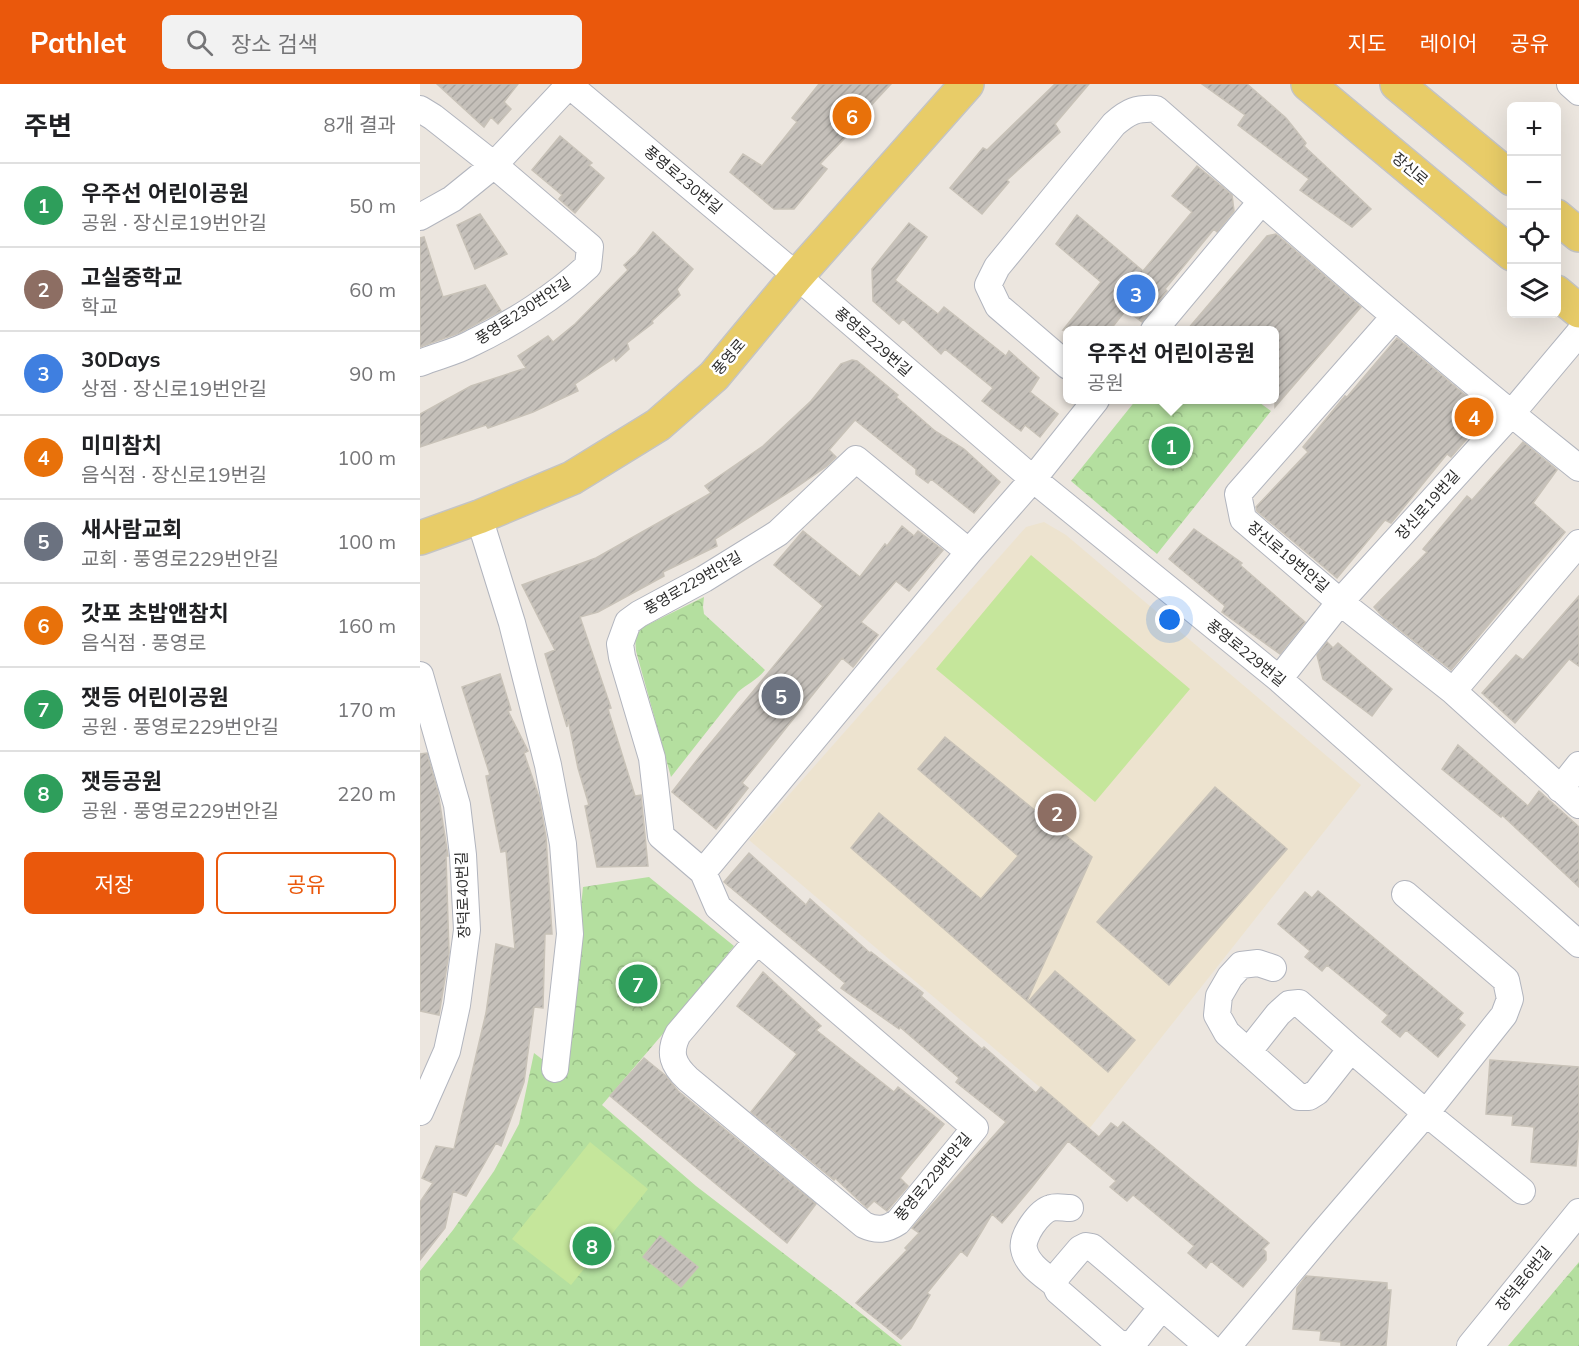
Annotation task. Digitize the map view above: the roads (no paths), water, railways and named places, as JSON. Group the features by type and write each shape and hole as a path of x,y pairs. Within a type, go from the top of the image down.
{"main road":[{"name":"풍영로","path":"420,538 479,517 572,478 658,425 714,376 797,276 967,84"},
{"name":"장신로","path":"1308,84 1507,250"},
{"path":"1397,84 1507,175"},
{"path":"1561,219 1579,235"},
{"path":"1561,295 1579,311"}],"street":[{"name":"풍영로230번길","path":"569,84 797,276"},
{"path":"420,217 452,199 494,165 569,84"},
{"path":"1570,84 1579,92"},
{"path":"1063,362 998,306 988,285 997,267 1114,124 1126,113 1141,108 1156,109 1394,317 1579,468"},
{"name":"풍영로230번안길","path":"420,109 494,165 590,247 588,266 569,284 522,315 471,344 420,363"},
{"path":"1157,326 1261,202"},
{"name":"풍영로229번길","path":"797,276 1034,479 1279,679 1579,944"},
{"name":"장신로19번안길","path":"1394,317 1238,494 1243,519 1340,602 1453,691 1579,805"},
{"name":"장신로19번길","path":"1279,679 1340,602 1511,414 1579,333"},
{"path":"703,872 969,552 1034,479 1092,404"},
{"name":"풍영로229번안길","path":"757,941 678,1034 673,1044 675,1065 688,1079 864,1225 872,1229 890,1227 898,1222 975,1128 718,907 703,872 661,836 652,758 620,644 628,622 704,579 778,533 856,459 969,552"},
{"path":"479,517 512,623 548,765 563,844 570,934 555,1069"},
{"path":"1453,691 1579,543"},
{"name":"장덕로40번길","path":"420,675 457,805 463,855 467,930 457,1005 447,1051 420,1112"},
{"path":"1560,789 1579,765"},
{"path":"1228,1346 1426,1113 1504,1015 1510,999 1506,980 1405,894"},
{"path":"1272,968 1258,963 1241,964 1230,977 1219,996 1217,1016 1227,1033 1299,1097 1309,1097 1317,1092 1352,1049"},
{"path":"1248,1052 1278,1014 1289,1004 1299,1004 1426,1113 1522,1191"},
{"path":"1070,1208 1051,1208 1044,1211 1031,1226 1024,1240 1024,1250 1032,1265 1118,1343 1128,1345 1134,1342 1162,1307"},
{"name":"장덕로6번길","path":"1470,1346 1579,1212"},
{"path":"1055,1284 1057,1276 1080,1249 1086,1246 1092,1247 1209,1346"}],"place":[{"name":"갓포 초밥앤참치","path":"852,116"},
{"name":"30Days","path":"1136,294"},
{"name":"미미참치","path":"1474,417"},
{"name":"우주선 어린이공원","path":"1171,446"},
{"name":"새사람교회","path":"781,696"},
{"name":"고실중학교","path":"1057,813"},
{"name":"잿등 어린이공원","path":"638,984"},
{"name":"잿등공원","path":"592,1246"}]}
